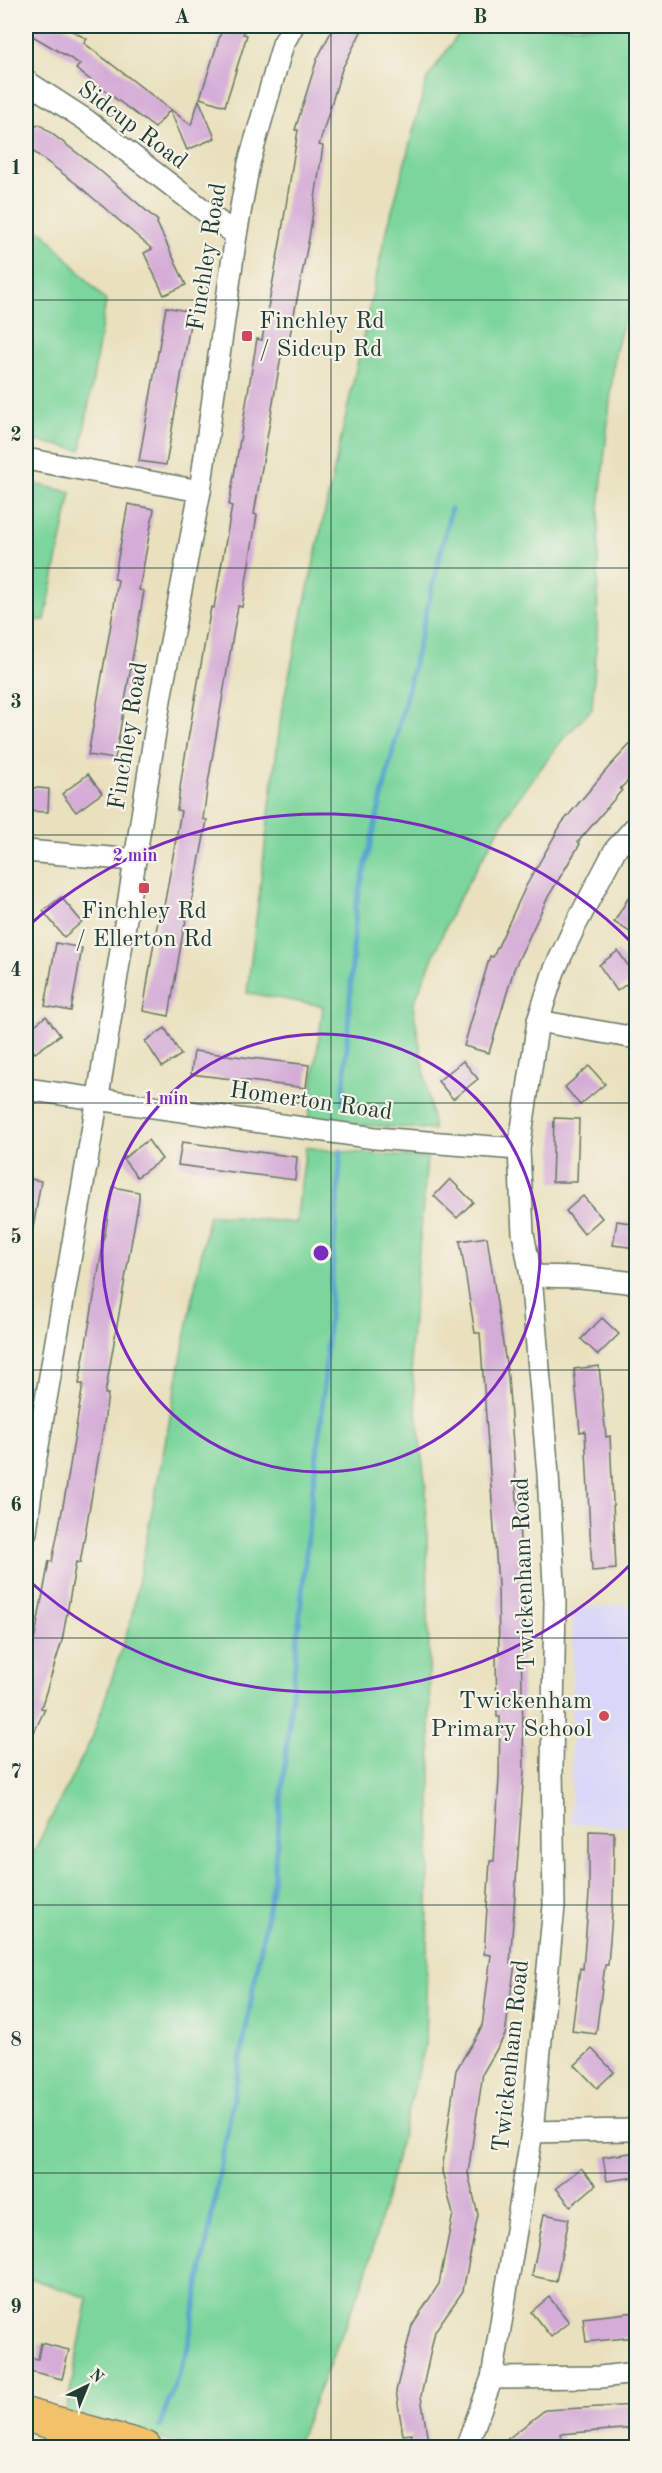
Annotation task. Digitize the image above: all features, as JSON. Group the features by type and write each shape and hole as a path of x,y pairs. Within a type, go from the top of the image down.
{"main road":[{"path":"26,2415 145,2448"}],"street":[{"name":"Finchley Road","path":"26,1532 30,1469 98,1097 161,694 200,491 236,235 249,163 283,44 293,26"},
{"name":"Sidcup Road","path":"26,81 86,120 236,235"},
{"path":"26,459 200,491"},
{"name":"Twickenham Road","path":"466,2448 492,2378 532,2132 554,1906 552,1767 555,1602 548,1474 531,1276 523,1233 519,1149 538,1020 554,971 615,850 636,826"},
{"path":"26,851 135,860"},
{"path":"538,1020 636,1038"},
{"name":"Homerton Road","path":"26,1089 98,1097 375,1138 519,1149"},
{"path":"531,1276 581,1277 636,1283"},
{"path":"532,2132 628,2130 636,2127"},
{"path":"492,2378 600,2377 636,2373"}],"shaded area":[{"name":"Twickenham Primary School","path":"636,1604 636,1827 571,1824 573,1608"}],"green space":[{"path":"464,26 636,26 636,289 626,313 615,353 599,509 597,635 592,709 563,739 513,805 454,907 413,1005 434,1130 308,1121 323,1006 247,993 282,708 384,241 427,79"},
{"path":"26,222 45,234 106,301 81,450 26,439"},
{"path":"26,482 71,492 45,620 26,621"},
{"path":"306,1147 427,1158 410,1352 426,1491 431,1778 425,2046 366,2275 295,2448 190,2447 66,2413 88,2298 26,2277 26,1861 32,1855 93,1736 131,1620 209,1214 296,1223"}],"building":[{"path":"26,26 63,26 87,39 84,43 191,125 199,100 215,138 187,150 170,110 155,128 76,69 80,64 26,32"},
{"path":"223,26 247,26 243,34 247,35 225,106 200,98"},
{"path":"334,26 364,26 342,69 319,145 323,146 309,238 289,340 284,339 254,514 257,515 242,607 238,606 208,783 203,819 207,820 193,895 183,932 169,1016 143,1011 154,942 160,911 163,912 181,811 177,810 182,774 211,607 214,608 232,506 229,505 257,339 262,340 280,243 298,130 295,130 317,59"},
{"path":"26,119 37,126 39,124 97,168 158,221 186,285 164,295 144,253 152,249 78,185 26,146"},
{"path":"166,307 192,312 166,465 139,461"},
{"path":"128,504 154,509 139,590 144,591 115,759 88,755 112,618 118,580 114,579"},
{"path":"636,738 636,772 578,842 580,844 548,897 514,969 489,1053 464,1046 490,956 493,957 526,886 562,823"},
{"path":"88,774 102,793 76,812 62,794"},
{"path":"26,787 49,789 48,812 26,811"},
{"path":"636,885 636,936 614,922"},
{"path":"61,897 82,922 64,937 43,911"},
{"path":"56,943 82,948 71,1011 45,1006"},
{"path":"618,951 636,977 617,991 599,965"},
{"path":"46,1016 60,1035 35,1053 26,1041 26,1032"},
{"path":"165,1028 181,1055 162,1067 145,1041"},
{"path":"194,1051 309,1065 306,1088 191,1074"},
{"path":"463,1061 478,1079 453,1099 438,1081"},
{"path":"589,1066 605,1084 580,1105 565,1087"},
{"path":"554,1118 579,1119 577,1182 552,1182"},
{"path":"148,1140 162,1159 137,1177 123,1159"},
{"path":"182,1142 297,1157 295,1180 178,1165"},
{"path":"26,1178 41,1181 33,1228 26,1227"},
{"path":"450,1179 473,1202 457,1218 434,1196"},
{"path":"113,1187 139,1192 139,1199 105,1394 108,1394 103,1431 80,1563 76,1562 62,1641 41,1708 45,1709 26,1749 26,1667 35,1636 49,1561 52,1562 66,1490 83,1384 79,1384"},
{"path":"583,1196 602,1218 584,1234 566,1211"},
{"path":"617,1221 636,1224 636,1248 613,1245"},
{"path":"487,1237 508,1377 523,1579 524,1647 521,1647 524,1771 510,1964 515,1964 505,2035 483,2073 468,2173 478,2215 463,2291 435,2331 421,2396 429,2448 408,2448 412,2434 403,2435 396,2391 412,2325 439,2284 453,2214 442,2171 456,2070 482,2027 491,1955 484,1954 490,1861 494,1861 499,1778 500,1717 497,1717 496,1654 499,1654 498,1585 480,1333 475,1333 460,1241"},
{"path":"602,1318 619,1334 598,1355 581,1339"},
{"path":"599,1366 606,1437 610,1436 616,1569 592,1571 585,1431 580,1432 574,1369"},
{"path":"589,1831 614,1832 613,1902 608,1965 605,1965 596,2034 572,2031 580,1968 583,1969 589,1894"},
{"path":"592,2049 614,2072 597,2088 575,2065"},
{"path":"636,2152 636,2177 607,2181 603,2157"},
{"path":"581,2168 596,2185 571,2206 556,2188"},
{"path":"544,2214 569,2219 556,2281 532,2276"},
{"path":"549,2297 569,2322 551,2337 531,2312"},
{"path":"636,2312 636,2337 586,2342 583,2318"},
{"path":"41,2343 69,2350 62,2379 26,2370 26,2357 38,2359"},
{"path":"636,2405 636,2428 560,2434 566,2448 496,2448 545,2410"}],"waterway":[{"path":"343,1103 356,905 451,509"},
{"path":"159,2427 187,2351 273,1881 322,1412 341,1151"}],"place":[{"name":"Finchley Rd / Sidcup Rd","path":"247,336"},
{"name":"Finchley Rd / Ellerton Rd","path":"144,888"},
{"name":"Twickenham Primary School","path":"604,1716"}]}
